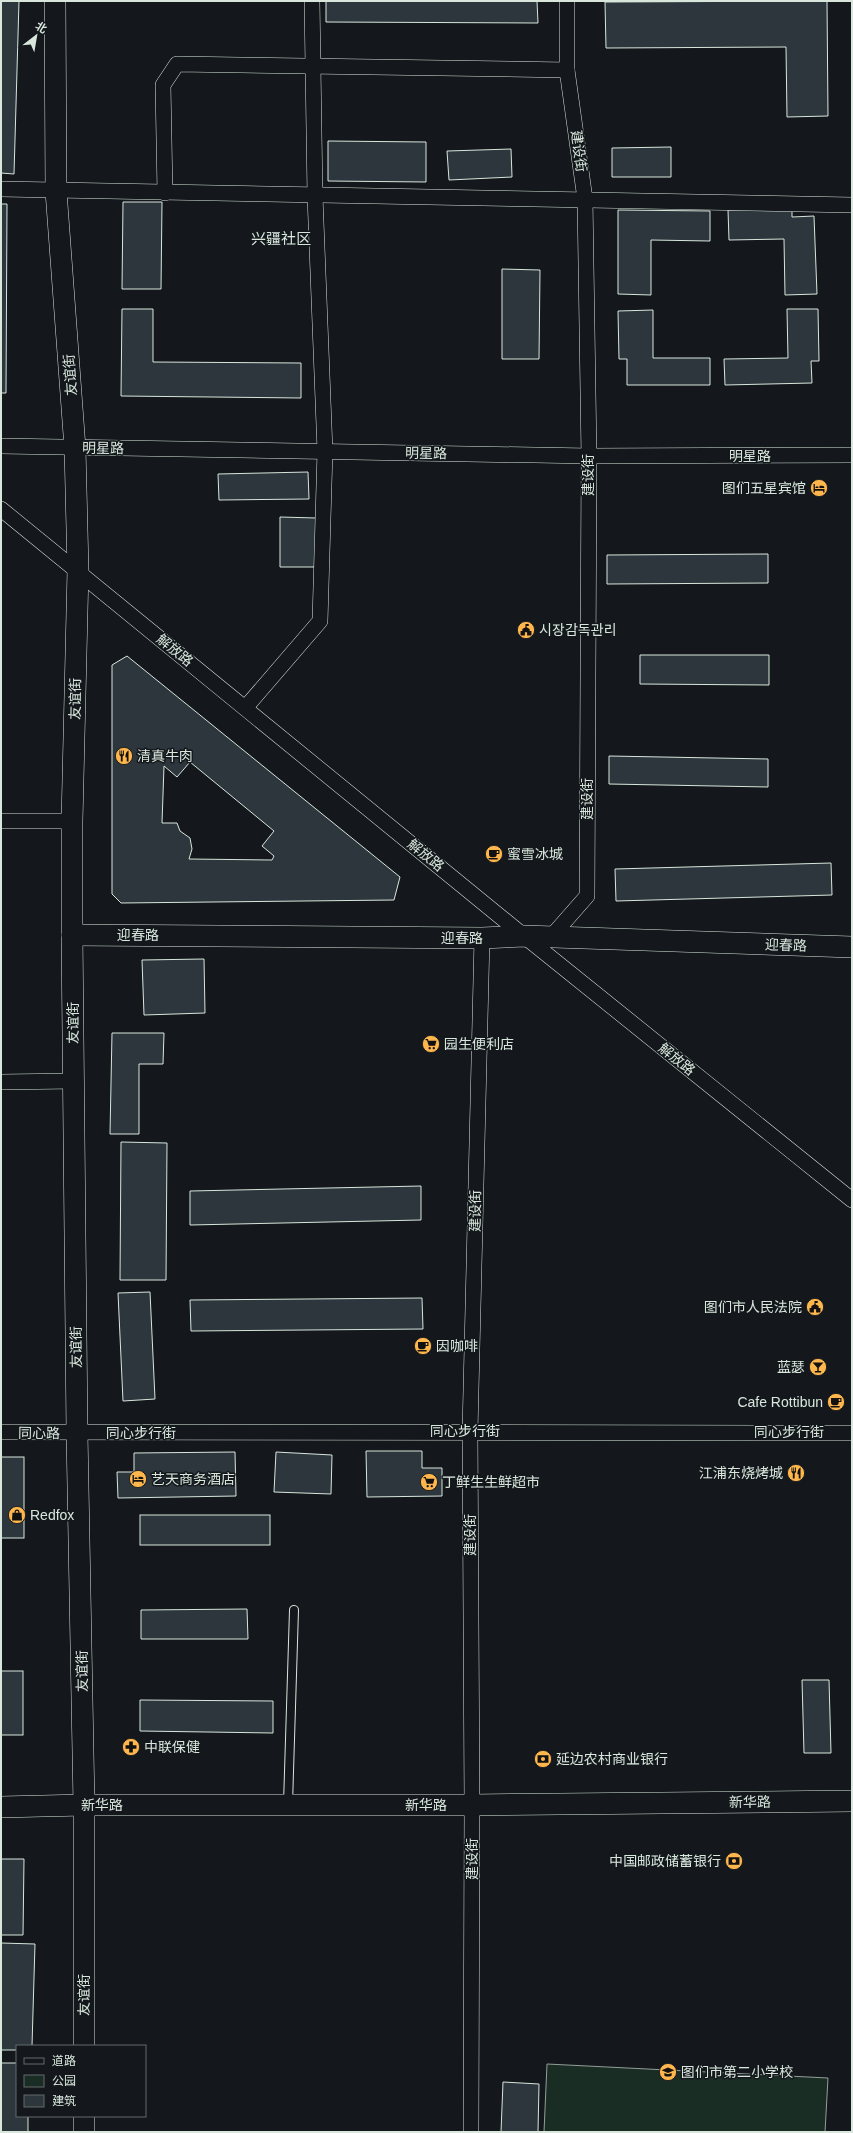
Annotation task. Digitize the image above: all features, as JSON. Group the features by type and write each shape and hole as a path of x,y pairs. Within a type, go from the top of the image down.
{"street":[{"name":"友谊街","path":"55,1 56,191 75,448 78,570 72,821 72,935 77,1434 84,1805 84,2045"},
{"path":"246,707 320,620 325,452 315,196 312,1"},
{"name":"建设街","path":"551,937 587,896 589,456 585,199 567,70 567,1"},
{"path":"165,194 163,85 176,64 567,70"},
{"path":"1,189 165,194 585,199 852,206"},
{"name":"明星路","path":"1,446 589,456 852,455"},
{"name":"解放路","path":"1,509 246,707 524,936 852,1200"},
{"path":"1,821 72,821"},
{"name":"迎春路","path":"72,935 482,938 524,936 852,947"},
{"name":"建设街","path":"472,2132 470,1431 482,938"},
{"path":"1,1082 73,1081"},
{"name":"同心步行街","path":"77,1434 470,1431 852,1433"},
{"name":"同心路","path":"1,1432 77,1434"},
{"name":"新华路","path":"1,1807 84,1805 472,1805 852,1801"},
{"path":"84,2117 84,2132"}],"lane":[{"path":"288,1805 294,1610"}],"green space":[{"path":"547,2064 828,2078 825,2132 544,2132"}],"building":[{"path":"1,1 19,1 14,174 1,173"},
{"path":"326,1 537,1 538,23 326,22"},
{"path":"827,1 828,116 787,117 786,47 606,48 605,2"},
{"path":"328,141 426,142 426,182 328,181"},
{"path":"671,147 671,177 612,177 612,148"},
{"path":"511,149 512,177 449,180 447,151"},
{"path":"123,202 162,202 161,289 122,289"},
{"path":"1,204 7,204 6,393 1,393"},
{"path":"792,208 792,217 814,216 817,294 785,295 784,239 729,240 728,210"},
{"path":"618,210 710,211 710,241 651,240 651,295 618,294"},
{"path":"502,269 540,270 539,359 502,359"},
{"path":"122,309 153,309 153,362 301,363 301,398 121,396"},
{"path":"787,309 818,309 819,361 811,361 812,383 725,385 724,359 788,358"},
{"path":"653,310 653,358 710,358 710,385 627,385 627,359 619,359 618,311"},
{"path":"308,472 309,499 219,500 218,474"},
{"path":"280,517 316,518 315,567 280,567"},
{"path":"768,554 768,583 607,584 607,555"},
{"path":"640,655 769,655 769,685 640,684"},
{"path":"127,656 400,877 394,900 121,903 112,894 112,665","holes":["190,762 274,831 262,846 274,856 272,860 189,859 192,849 190,838 180,831 177,823 162,823 164,766 177,777"]},
{"path":"609,756 768,759 768,787 609,784"},
{"path":"831,863 832,895 616,901 615,869"},
{"path":"204,959 205,1013 144,1015 142,960"},
{"path":"112,1033 164,1033 163,1064 139,1064 139,1134 110,1134"},
{"path":"121,1142 167,1143 166,1280 120,1280"},
{"path":"421,1186 421,1220 190,1225 190,1191"},
{"path":"150,1292 155,1399 123,1401 118,1293"},
{"path":"422,1298 423,1329 191,1331 190,1300"},
{"path":"366,1451 422,1451 422,1468 442,1468 442,1496 367,1497"},
{"path":"235,1452 236,1496 118,1498 117,1472 134,1472 134,1453"},
{"path":"276,1452 332,1455 331,1494 274,1492"},
{"path":"1,1457 24,1457 24,1538 1,1538"},
{"path":"140,1515 270,1515 270,1545 140,1545"},
{"path":"247,1609 248,1639 141,1639 141,1610"},
{"path":"1,1671 23,1671 23,1735 1,1735"},
{"path":"802,1680 829,1680 831,1753 804,1753"},
{"path":"140,1700 273,1701 273,1733 140,1731"},
{"path":"1,1859 24,1859 23,1935 1,1935"},
{"path":"1,1943 35,1944 32,2045 16,2045 16,2050 1,2050"},
{"path":"1,2063 16,2063 16,2117 28,2117 28,2132 1,2132"},
{"path":"503,2082 539,2084 538,2132 501,2132"}],"place":[{"name":"图们五星宾馆","path":"819,488"},
{"name":"시장감독관리","path":"526,630"},
{"name":"清真牛肉","path":"124,756"},
{"name":"蜜雪冰城","path":"494,854"},
{"name":"园生便利店","path":"431,1044"},
{"name":"图们市人民法院","path":"815,1307"},
{"name":"因咖啡","path":"423,1346"},
{"name":"蓝瑟","path":"818,1367"},
{"name":"Cafe Rottibun","path":"836,1402"},
{"name":"江浦东烧烤城","path":"796,1473"},
{"name":"艺天商务酒店","path":"138,1479"},
{"name":"丁鲜生生鲜超市","path":"429,1482"},
{"name":"Redfox","path":"17,1515"},
{"name":"中联保健","path":"131,1747"},
{"name":"延边农村商业银行","path":"543,1759"},
{"name":"中国邮政储蓄银行","path":"734,1861"},
{"name":"图们市第二小学校","path":"668,2072"}],"district":[{"name":"兴疆社区","path":"281,238"}]}
